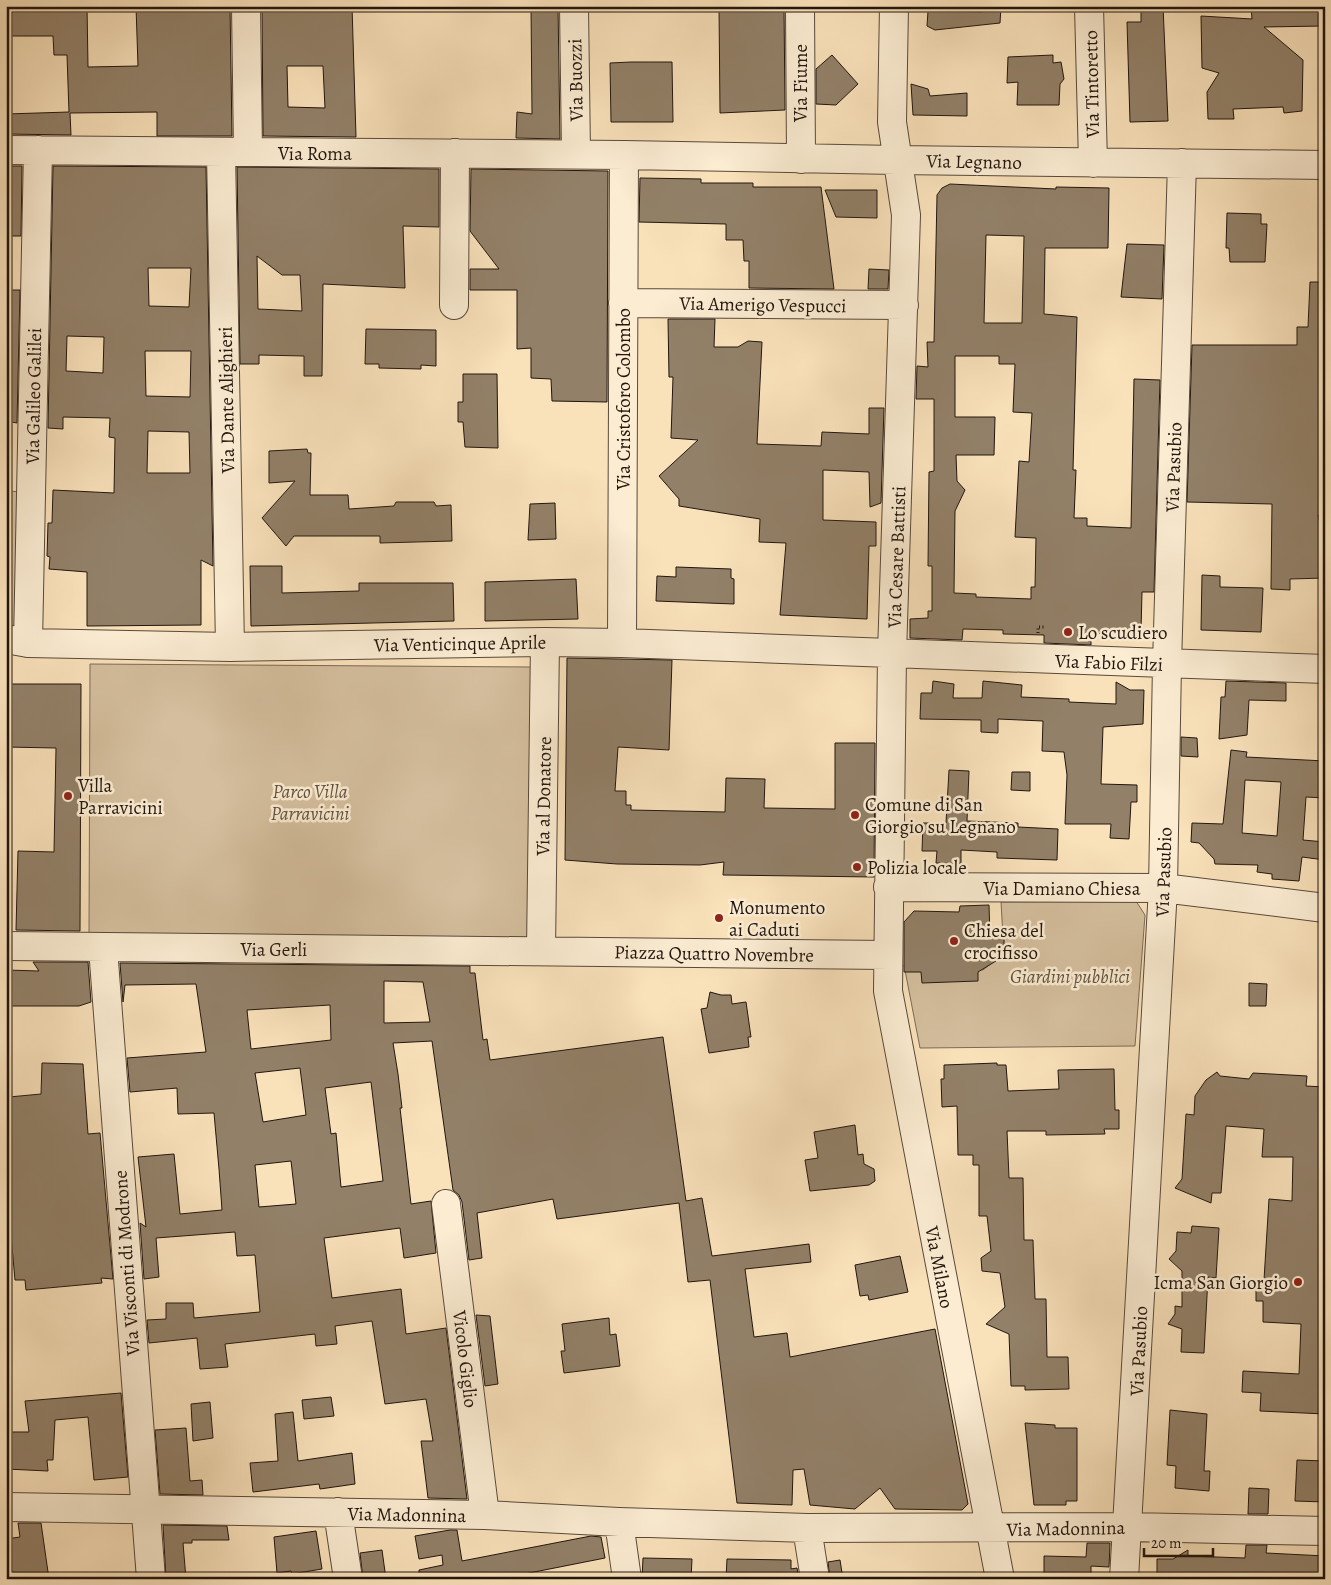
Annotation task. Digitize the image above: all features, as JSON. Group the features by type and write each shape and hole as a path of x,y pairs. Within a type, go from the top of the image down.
{"street":[{"name":"Via Dante Alighieri","path":"230,647 235,152 246,6"},
{"name":"Via Buozzi","path":"574,6 576,154"},
{"name":"Via Fiume","path":"800,6 801,159"},
{"name":"Via Cesare Battisti","path":"888,955 892,654 906,215 896,160 892,122 894,6"},
{"name":"Via Tintoretto","path":"1089,6 1093,162"},
{"name":"Via Roma","path":"6,150 624,154"},
{"name":"Via Galileo Galilei","path":"17,641 38,150"},
{"path":"454,304 455,154"},
{"name":"Via Legnano","path":"624,154 801,159 1325,165"},
{"name":"Via Cristoforo Colombo","path":"622,642 624,154"},
{"name":"Via Pasubio","path":"1124,1579 1163,888 1167,664 1182,164"},
{"name":"Via Amerigo Vespucci","path":"623,303 904,305"},
{"name":"Via Venticinque Aprile","path":"17,641 230,647 622,642 892,654"},
{"name":"Via al Donatore","path":"541,951 545,642"},
{"name":"Via Fabio Filzi","path":"892,654 1325,669"},
{"name":"Via Damiano Chiesa","path":"888,887 1163,888 1325,908"},
{"name":"Via Gerli","path":"6,946 541,951"},
{"name":"Via Visconti di Modrone","path":"103,948 150,1579"},
{"name":"Piazza Quattro Novembre","path":"541,951 888,955"},
{"name":"Via Milano","path":"888,955 888,991 1000,1579"},
{"name":"Vicolo Giglio","path":"446,1204 485,1515"},
{"name":"Via Madonnina","path":"6,1507 145,1511 485,1515 619,1522 807,1528 990,1529 1128,1527 1325,1531"},
{"path":"338,1512 348,1579"},
{"path":"619,1522 627,1579"},
{"path":"807,1528 815,1579"}],"green space":[{"path":"6,491 24,492 23,637 6,634"},
{"name":"Parco Villa Parravicini","path":"90,664 531,667 530,939 89,936"},
{"name":"Giardini pubblici","path":"1136,901 1145,915 1135,1046 920,1048 904,965 983,970 1004,953 1001,902"}],"building":[{"path":"6,6 87,6 88,67 138,66 136,6 230,6 232,136 157,136 157,112 70,113 71,135 6,134 6,114 69,112 67,55 54,55 53,36 6,36"},
{"path":"262,6 352,6 356,137 263,136","holes":["287,66 323,66 325,108 288,107"]},
{"path":"531,6 558,6 560,139 516,138 517,112 532,114"},
{"path":"719,6 784,6 785,110 720,113"},
{"path":"982,6 1001,6 1000,23 935,30 927,26 928,11 982,12"},
{"path":"1141,6 1163,6 1168,121 1130,122 1127,22 1141,22"},
{"path":"1251,6 1324,6 1324,26 1264,27 1303,60 1302,111 1284,113 1283,107 1233,109 1234,119 1208,119 1207,92 1219,73 1202,68 1201,16 1252,19"},
{"path":"832,55 858,84 836,105 816,104 816,69"},
{"path":"1053,55 1053,63 1061,62 1064,79 1060,84 1059,105 1017,105 1018,82 1007,83 1008,57"},
{"path":"672,62 673,122 611,122 610,63"},
{"path":"911,84 928,89 930,96 967,93 967,116 913,115"},
{"path":"6,166 22,166 21,236 6,236"},
{"path":"53,166 206,167 213,566 201,560 201,625 87,626 87,572 49,569 50,557 47,556 48,523 52,523 53,490 114,493 115,438 109,437 110,418 63,417 63,429 48,428","holes":["148,268 191,268 189,307 149,306","67,336 104,337 103,373 66,371","145,351 191,351 190,397 146,396","148,431 189,432 190,473 147,473"]},
{"path":"237,167 439,169 439,227 403,226 405,288 323,284 322,376 304,376 304,356 259,355 259,364 240,364","holes":["257,256 282,275 300,275 302,311 258,309"]},
{"path":"471,169 608,171 607,402 552,401 551,379 531,378 531,348 517,349 517,290 470,290 470,269 499,269 470,231"},
{"path":"640,178 701,179 701,183 753,183 753,187 821,187 834,289 749,288 749,261 744,261 743,240 726,240 726,224 639,222"},
{"path":"950,184 1056,189 1056,187 1109,188 1108,248 1045,248 1044,314 1077,317 1073,470 1076,470 1074,518 1087,518 1087,526 1131,528 1134,379 1160,380 1154,592 1142,592 1141,631 1109,630 1109,634 1091,633 1091,645 1044,643 1044,635 1003,634 1003,630 963,629 962,640 910,638 910,619 928,618 928,611 932,611 932,566 928,566 929,472 934,471 934,399 916,399 917,366 928,367 927,342 934,342 937,195 942,188","holes":["986,235 1024,236 1022,323 984,323","955,356 999,356 999,364 1015,364 1013,412 1032,413 1029,462 1019,461 1015,537 1036,538 1035,587 1031,587 1031,599 976,597 976,594 954,593 955,511 965,490 957,481 956,455 994,455 995,417 955,417"]},
{"path":"825,190 877,190 877,218 836,217"},
{"path":"1227,213 1261,214 1261,224 1267,224 1265,262 1230,262 1229,248 1226,248"},
{"path":"1127,244 1164,245 1162,299 1121,297"},
{"path":"869,269 889,270 888,289 868,289"},
{"path":"1310,282 1325,282 1325,515 1318,515 1325,547 1325,578 1290,579 1290,590 1271,589 1272,504 1187,502 1192,345 1297,345 1297,327 1308,327"},
{"path":"6,290 20,290 17,423 6,421"},
{"path":"668,319 715,319 714,347 738,347 748,341 762,342 757,444 821,446 822,432 869,434 869,408 884,408 881,503 870,507 869,472 823,470 823,520 876,522 876,546 869,546 867,619 780,615 786,543 759,542 760,519 679,506 679,499 659,476 698,440 671,438 673,377 669,377"},
{"path":"366,329 436,330 436,366 421,365 421,369 379,368 379,364 365,364"},
{"path":"463,374 497,374 498,448 465,447 463,422 458,422 458,402 463,402"},
{"path":"307,449 308,453 311,453 310,495 348,495 349,509 394,506 396,502 434,502 436,506 451,505 452,541 380,543 380,536 294,536 286,546 262,518 295,481 269,483 269,451"},
{"path":"555,503 556,539 528,540 530,504"},
{"path":"250,566 282,566 282,593 359,591 359,583 453,583 454,621 251,626"},
{"path":"676,567 731,569 731,578 734,579 734,604 656,601 657,576 676,577"},
{"path":"1202,575 1220,576 1220,587 1263,588 1261,632 1201,630"},
{"path":"576,579 578,619 485,621 485,582"},
{"path":"567,658 672,660 669,750 618,747 615,791 626,791 626,805 631,805 631,810 725,812 726,778 765,779 764,808 835,809 835,743 875,743 874,877 723,875 724,862 700,865 617,864 565,860"},
{"path":"933,681 954,684 953,698 982,698 983,681 1022,685 1021,697 1069,699 1069,702 1116,704 1116,682 1130,690 1144,690 1143,724 1103,727 1101,784 1137,785 1137,802 1131,802 1129,839 1110,838 1111,824 1065,824 1067,775 1064,752 1042,751 1043,721 998,719 998,733 981,732 981,720 920,719 921,693 932,693"},
{"path":"1226,681 1286,683 1286,701 1249,700 1247,735 1219,739 1221,697 1225,697"},
{"name":"Villa Parravicini","path":"6,684 81,684 80,931 16,930 18,851 54,852 56,748 6,747"},
{"path":"1181,737 1197,738 1198,757 1181,756"},
{"path":"1231,750 1247,752 1246,757 1325,761 1325,798 1306,797 1303,840 1325,842 1325,860 1302,857 1299,881 1272,879 1272,874 1257,872 1258,865 1215,864 1214,859 1199,843 1191,842 1192,823 1223,824","holes":["1245,780 1281,782 1277,836 1242,833"]},
{"path":"949,770 969,771 967,821 1018,823 1018,827 1058,829 1057,860 997,858 997,852 961,850 961,864 936,863 937,851 922,851 923,823 946,823"},
{"path":"1012,772 1030,772 1030,791 1011,790"},
{"name":"Chiesa del crocifisso","path":"989,905 990,937 1004,935 1004,956 978,972 978,981 922,983 921,972 904,972 904,922 914,911 959,912 960,906"},
{"path":"33,962 88,962 91,1002 79,1006 6,1006 6,970 39,971"},
{"path":"120,963 470,966 470,973 475,973 483,1040 487,1039 490,1060 663,1037 686,1201 702,1198 712,1256 809,1244 811,1262 745,1269 754,1337 787,1333 790,1357 935,1329 968,1504 962,1510 895,1509 880,1488 855,1509 810,1505 804,1469 793,1470 792,1505 737,1503 710,1280 688,1282 679,1203 557,1219 553,1199 477,1213 482,1258 469,1260 462,1202 459,1195 453,1190 432,1041 393,1043 402,1108 400,1108 411,1204 431,1201 436,1253 404,1258 400,1228 324,1238 332,1298 401,1289 406,1334 446,1328 467,1499 428,1498 421,1441 433,1441 426,1399 385,1404 372,1321 335,1326 337,1344 316,1346 315,1334 225,1344 228,1367 200,1369 197,1338 149,1343 147,1320 166,1319 166,1303 193,1303 194,1318 260,1312 255,1255 237,1256 235,1232 156,1238 159,1277 144,1279 140,1223 146,1227 138,1157 174,1154 180,1214 222,1210 219,1169 214,1113 178,1114 177,1088 130,1092 127,1058 206,1052 196,984 125,985 123,1002","holes":["384,981 423,982 430,1022 384,1023","330,1005 331,1040 251,1049 247,1010","300,1068 306,1115 263,1122 255,1073","371,1082 383,1181 341,1187 336,1133 331,1134 325,1088","291,1161 296,1204 259,1207 255,1165"]},
{"path":"1249,983 1267,984 1266,1006 1249,1006"},
{"path":"710,992 731,995 732,1004 746,1002 751,1037 748,1037 749,1047 709,1053 701,1009 707,1008"},
{"path":"42,1063 83,1064 88,1134 100,1133 113,1279 101,1278 102,1283 26,1290 25,1280 15,1280 9,1214 6,1214 6,1117 11,1117 9,1097 41,1094"},
{"path":"997,1063 997,1065 1006,1065 1008,1091 1059,1089 1058,1070 1114,1069 1115,1110 1119,1110 1119,1129 1104,1129 1105,1134 1046,1135 1046,1131 1007,1131 1009,1178 1023,1178 1024,1240 1033,1240 1035,1299 1046,1299 1047,1357 1068,1357 1069,1389 1025,1390 1025,1386 1011,1386 1009,1334 986,1324 1005,1307 1000,1273 982,1271 981,1258 991,1251 987,1216 979,1216 979,1165 973,1165 973,1155 958,1155 957,1106 942,1107 941,1079 944,1079 944,1065"},
{"name":"Icma San Giorgio","path":"1217,1072 1220,1076 1249,1079 1253,1073 1307,1076 1306,1086 1325,1087 1325,1414 1260,1411 1261,1393 1242,1392 1243,1371 1299,1374 1301,1324 1263,1322 1263,1301 1256,1301 1256,1280 1264,1280 1269,1199 1292,1201 1293,1157 1262,1157 1264,1129 1226,1126 1221,1193 1212,1193 1211,1203 1175,1188 1182,1179 1186,1114 1194,1115 1195,1096 1206,1080"},
{"path":"855,1125 858,1155 863,1154 864,1164 874,1169 875,1181 869,1185 810,1191 805,1160 818,1158 814,1132"},
{"path":"1192,1226 1219,1228 1216,1278 1208,1277 1204,1353 1181,1352 1182,1329 1168,1324 1175,1314 1175,1306 1182,1307 1182,1271 1169,1259 1176,1251 1177,1232 1191,1233"},
{"path":"900,1256 908,1292 869,1300 868,1295 860,1296 855,1265"},
{"path":"476,1315 490,1316 498,1384 485,1386"},
{"path":"609,1318 610,1335 616,1334 620,1366 564,1373 561,1351 565,1351 562,1324"},
{"path":"121,1393 128,1477 94,1480 88,1417 55,1420 53,1460 47,1460 48,1471 6,1469 6,1432 29,1432 25,1401"},
{"path":"331,1397 334,1416 304,1419 302,1400"},
{"path":"210,1402 213,1438 193,1441 191,1404"},
{"path":"1170,1410 1207,1414 1204,1471 1210,1471 1209,1491 1175,1488 1176,1466 1167,1465"},
{"path":"293,1412 298,1461 352,1453 355,1484 320,1489 319,1484 253,1492 250,1463 278,1461 275,1414"},
{"path":"1025,1423 1055,1425 1055,1428 1077,1428 1077,1501 1066,1501 1066,1505 1034,1505"},
{"path":"186,1428 190,1481 202,1480 203,1495 160,1494 155,1430"},
{"path":"1297,1460 1325,1461 1325,1502 1295,1501"},
{"path":"1249,1488 1269,1489 1268,1514 1248,1514"},
{"path":"18,1523 41,1523 49,1579 6,1579 6,1539 20,1537"},
{"path":"163,1525 227,1526 229,1540 192,1540 192,1543 183,1543 186,1579 166,1579"},
{"path":"457,1530 462,1561 591,1536 601,1537 605,1558 499,1579 419,1579 419,1570 443,1565 442,1555 419,1559 415,1536"},
{"path":"316,1531 322,1569 292,1574 291,1571 277,1573 274,1537"},
{"path":"1087,1543 1110,1543 1109,1567 1091,1566 1091,1579 1044,1579 1044,1556 1086,1557"},
{"path":"1246,1545 1267,1545 1266,1553 1325,1556 1325,1579 1157,1579 1157,1559 1173,1559 1188,1550 1188,1556 1245,1558"},
{"path":"382,1550 386,1579 363,1579 360,1553"},
{"path":"643,1558 692,1559 691,1579 642,1579"},
{"path":"727,1559 791,1560 791,1569 797,1568 799,1579 726,1579"},
{"path":"840,1560 843,1579 830,1579 828,1562"}],"place":[{"name":"Lo scudiero","path":"1068,632"},
{"name":"Villa Parravicini","path":"68,796"},
{"name":"Comune di San Giorgio su Legnano","path":"855,815"},
{"name":"Polizia locale","path":"857,867"},
{"name":"Monumento ai Caduti","path":"719,918"},
{"name":"Chiesa del crocifisso","path":"954,941"},
{"name":"Icma San Giorgio","path":"1298,1282"}]}
